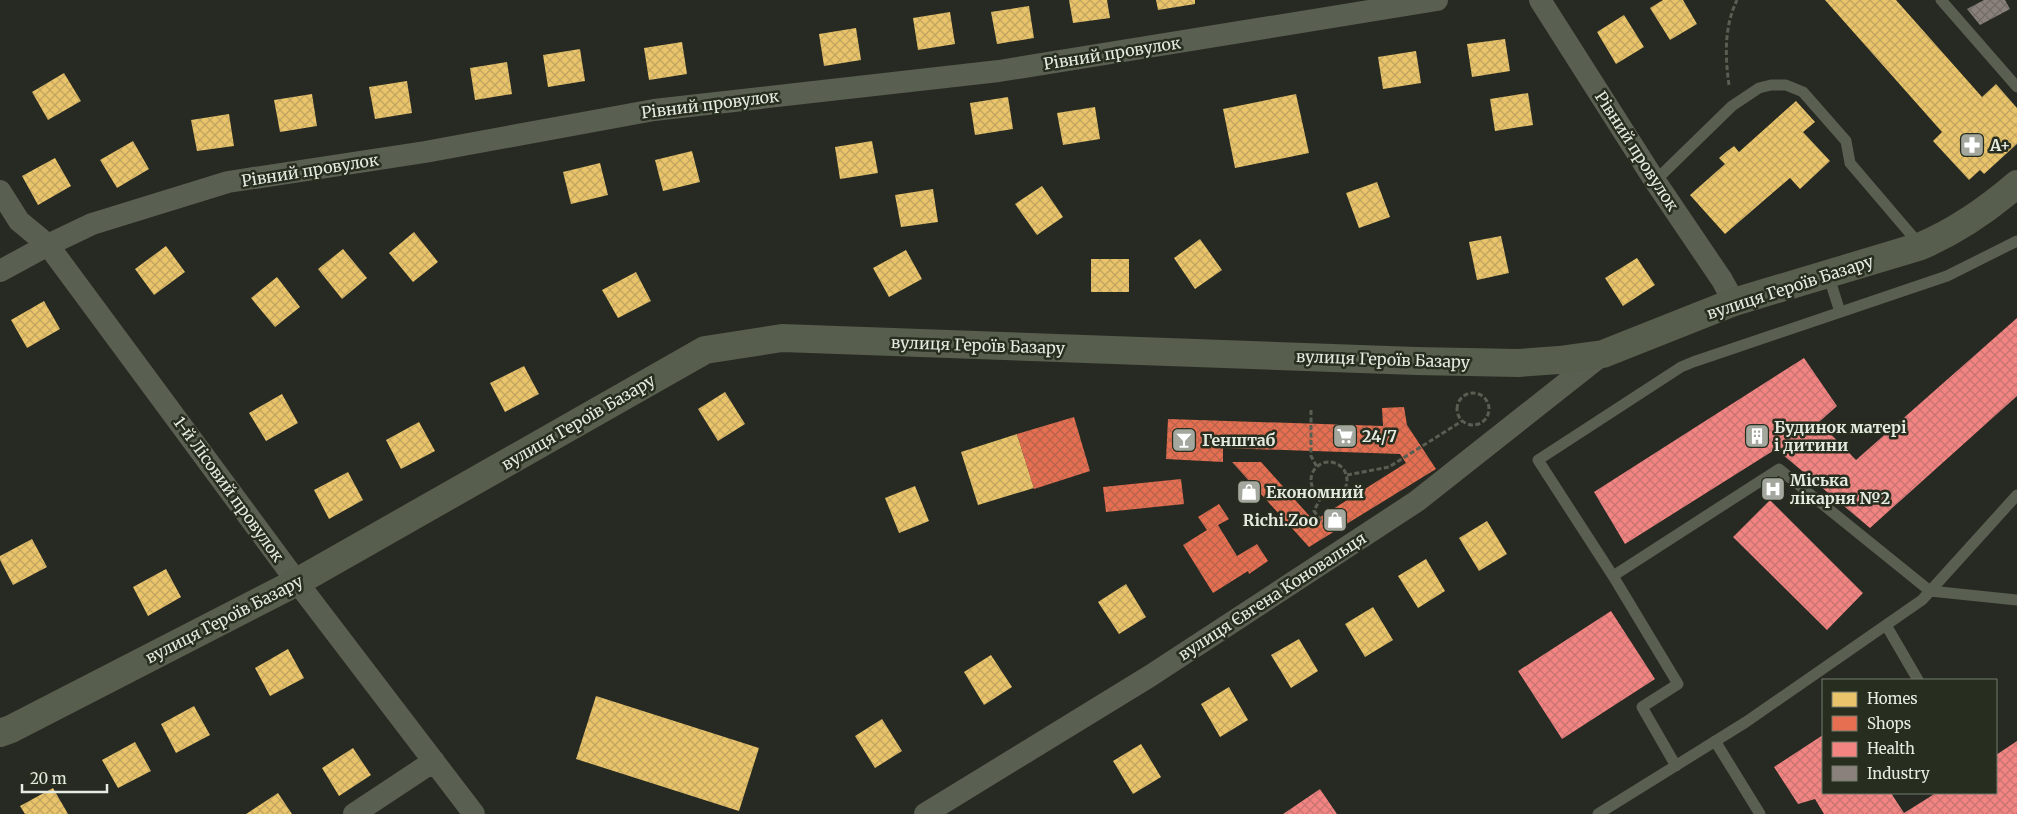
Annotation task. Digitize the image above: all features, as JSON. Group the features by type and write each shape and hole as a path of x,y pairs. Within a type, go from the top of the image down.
{"main road":[{"name":"вулиця Героїв Базару","path":"0,733 297,582 705,350 782,338 1416,361 1518,363 1559,360 1603,354 1734,302 1921,246 1961,226 2017,184"}],"street":[{"name":"Рівний провулок","path":"0,271 92,224 228,182 425,152 654,110 999,71 1436,0"},
{"name":"Рівний провулок","path":"1540,0 1655,181 1722,280 1734,302"},
{"name":"1-й Лісовий провулок","path":"0,191 19,221 48,245 297,582 474,814"},
{"name":"вулиця Євгена Коновальця","path":"925,814 1150,676 1417,500 1603,354"},
{"path":"354,814 434,761"}],"lane":[{"path":"1941,0 2017,87"},
{"path":"1655,181 1732,106 1759,88 1771,85 1786,85 1803,92 1846,141 1850,163 1921,246"},
{"path":"1676,766 1642,707 1678,684 1613,576 1538,460 1681,367 1947,276 2017,241"},
{"path":"1828,274 1840,312"},
{"path":"1613,576 1779,469 1930,591 2017,600"},
{"path":"1598,814 1746,722 1922,600 2017,495"},
{"path":"1886,625 1917,679"},
{"path":"1715,741 1760,814"}],"path":[{"path":"1726,68 1726,32 1737,0"},
{"path":"1471,393 1481,396 1488,404 1489,410 1485,420 1476,425 1462,422 1457,412 1461,398 1471,393"},
{"path":"1311,410 1311,456 1317,467"},
{"path":"1347,475 1389,467 1462,422"},
{"path":"1334,463 1340,466 1347,475 1346,488 1343,493 1333,498 1321,497 1313,489 1314,472 1322,464 1334,463"},
{"path":"1321,497 1314,511 1333,537"}],"building: Homes":[{"path":"1069,0 1107,0 1110,18 1073,23"},
{"path":"1156,0 1195,0 1195,4 1158,10"},
{"path":"1663,0 1683,0 1697,24 1670,40 1650,8"},
{"path":"1825,0 1896,0 1982,97 1996,84 2017,108 2017,144 1984,174 1980,170 1969,180 1933,141 1942,132"},
{"path":"1029,6 1034,38 997,44 991,12"},
{"path":"950,12 955,44 918,50 913,18"},
{"path":"1624,15 1644,47 1616,64 1597,32"},
{"path":"856,28 861,60 824,66 819,34"},
{"path":"1505,39 1510,71 1472,77 1467,44"},
{"path":"682,42 687,74 649,80 644,48"},
{"path":"580,49 585,81 548,87 543,55"},
{"path":"1416,51 1421,83 1383,89 1378,57"},
{"path":"507,62 512,94 475,100 470,68"},
{"path":"64,73 81,101 48,120 32,92"},
{"path":"407,81 412,113 375,119 369,87"},
{"path":"1528,93 1533,125 1495,131 1490,99"},
{"path":"312,94 317,126 280,132 274,100"},
{"path":"1296,94 1309,153 1235,168 1223,109"},
{"path":"1008,97 1013,129 975,135 970,103"},
{"path":"1796,101 1815,122 1803,132 1830,161 1800,189 1790,178 1725,234 1690,195 1725,164 1719,158 1734,146 1739,152"},
{"path":"1095,107 1100,139 1063,145 1057,113"},
{"path":"229,114 234,146 197,151 191,120"},
{"path":"133,141 149,169 117,188 100,160"},
{"path":"872,141 878,173 840,179 835,147"},
{"path":"692,151 700,182 663,191 655,160"},
{"path":"55,158 71,186 38,205 22,176"},
{"path":"600,163 608,195 571,204 563,172"},
{"path":"1377,182 1390,217 1359,228 1346,193"},
{"path":"1042,186 1063,217 1037,235 1015,204"},
{"path":"933,189 938,222 901,227 895,195"},
{"path":"414,232 438,262 413,282 389,253"},
{"path":"1501,236 1509,273 1477,280 1469,242"},
{"path":"1200,239 1222,270 1195,289 1174,258"},
{"path":"166,246 185,272 154,295 135,269"},
{"path":"343,249 367,278 342,299 318,269"},
{"path":"906,250 922,279 889,297 873,268"},
{"path":"1637,258 1655,285 1623,306 1605,278"},
{"path":"1091,259 1129,259 1129,292 1091,292"},
{"path":"636,272 651,301 618,318 602,290"},
{"path":"277,277 300,307 275,327 251,298"},
{"path":"44,301 60,329 27,348 11,320"},
{"path":"524,366 539,394 505,412 490,383"},
{"path":"725,392 745,424 718,441 698,409"},
{"path":"282,394 298,423 266,441 249,413"},
{"path":"419,422 435,451 401,469 386,440"},
{"path":"1017,434 1034,488 978,505 961,452"},
{"path":"348,472 363,500 329,519 314,490"},
{"path":"915,486 929,521 899,533 885,498"},
{"path":"1487,521 1507,554 1479,571 1459,538"},
{"path":"32,539 47,567 13,585 0,560 0,556"},
{"path":"1426,559 1445,591 1418,608 1398,576"},
{"path":"166,569 181,597 148,616 133,587"},
{"path":"1126,584 1146,617 1119,634 1098,602"},
{"path":"1373,607 1393,640 1365,657 1345,624"},
{"path":"1299,639 1318,671 1291,688 1271,655"},
{"path":"288,649 304,678 270,696 255,668"},
{"path":"991,655 1012,687 984,705 964,672"},
{"path":"1229,687 1248,720 1220,737 1201,704"},
{"path":"596,696 759,748 739,811 576,759"},
{"path":"194,706 210,735 176,753 161,724"},
{"path":"882,719 902,751 875,768 855,736"},
{"path":"135,742 151,771 118,788 102,760"},
{"path":"1141,744 1161,777 1133,794 1113,761"},
{"path":"353,748 371,775 339,796 322,768"},
{"path":"53,788 68,814 25,814 20,806"},
{"path":"278,793 292,814 246,814"}],"building: Shops":[{"path":"1404,407 1407,425 1436,469 1309,547 1232,462 1261,462 1314,521 1406,463 1400,454 1223,448 1223,462 1166,459 1168,419 1383,426 1382,408"},
{"path":"1074,417 1090,471 1034,489 1017,434"},
{"path":"1181,479 1184,504 1106,512 1103,487"},
{"path":"1219,504 1229,519 1218,525 1237,556 1257,544 1268,561 1249,574 1248,571 1213,593 1183,545 1207,530 1198,517"}],"building: Health":[{"name":"Будинок матері і дитини","path":"2017,318 2017,396 1870,528 1776,449 1625,544 1594,492 1804,358 1837,406 1819,422 1856,460"},
{"path":"1770,500 1863,593 1827,630 1733,537"},
{"path":"1611,611 1655,679 1562,739 1518,671"},
{"path":"1822,736 1822,794 1892,794 1904,813 1934,794 1997,794 1997,754 2017,741 2017,814 1824,814 1815,799 1798,804 1774,767"},
{"path":"1320,789 1337,814 1283,814"}],"building: Industry":[{"path":"1984,0 2005,0 2010,9 1980,25 1967,9"}],"place":[{"name":"A+","path":"1972,145"},
{"name":"24/7","path":"1345,436"},
{"name":"Будинок матері і дитини","path":"1757,436"},
{"name":"Генштаб","path":"1184,440"},
{"name":"Міська лікарня №2","path":"1773,489"},
{"name":"Економний","path":"1249,492"},
{"name":"Richi.Zoo","path":"1335,520"}]}
